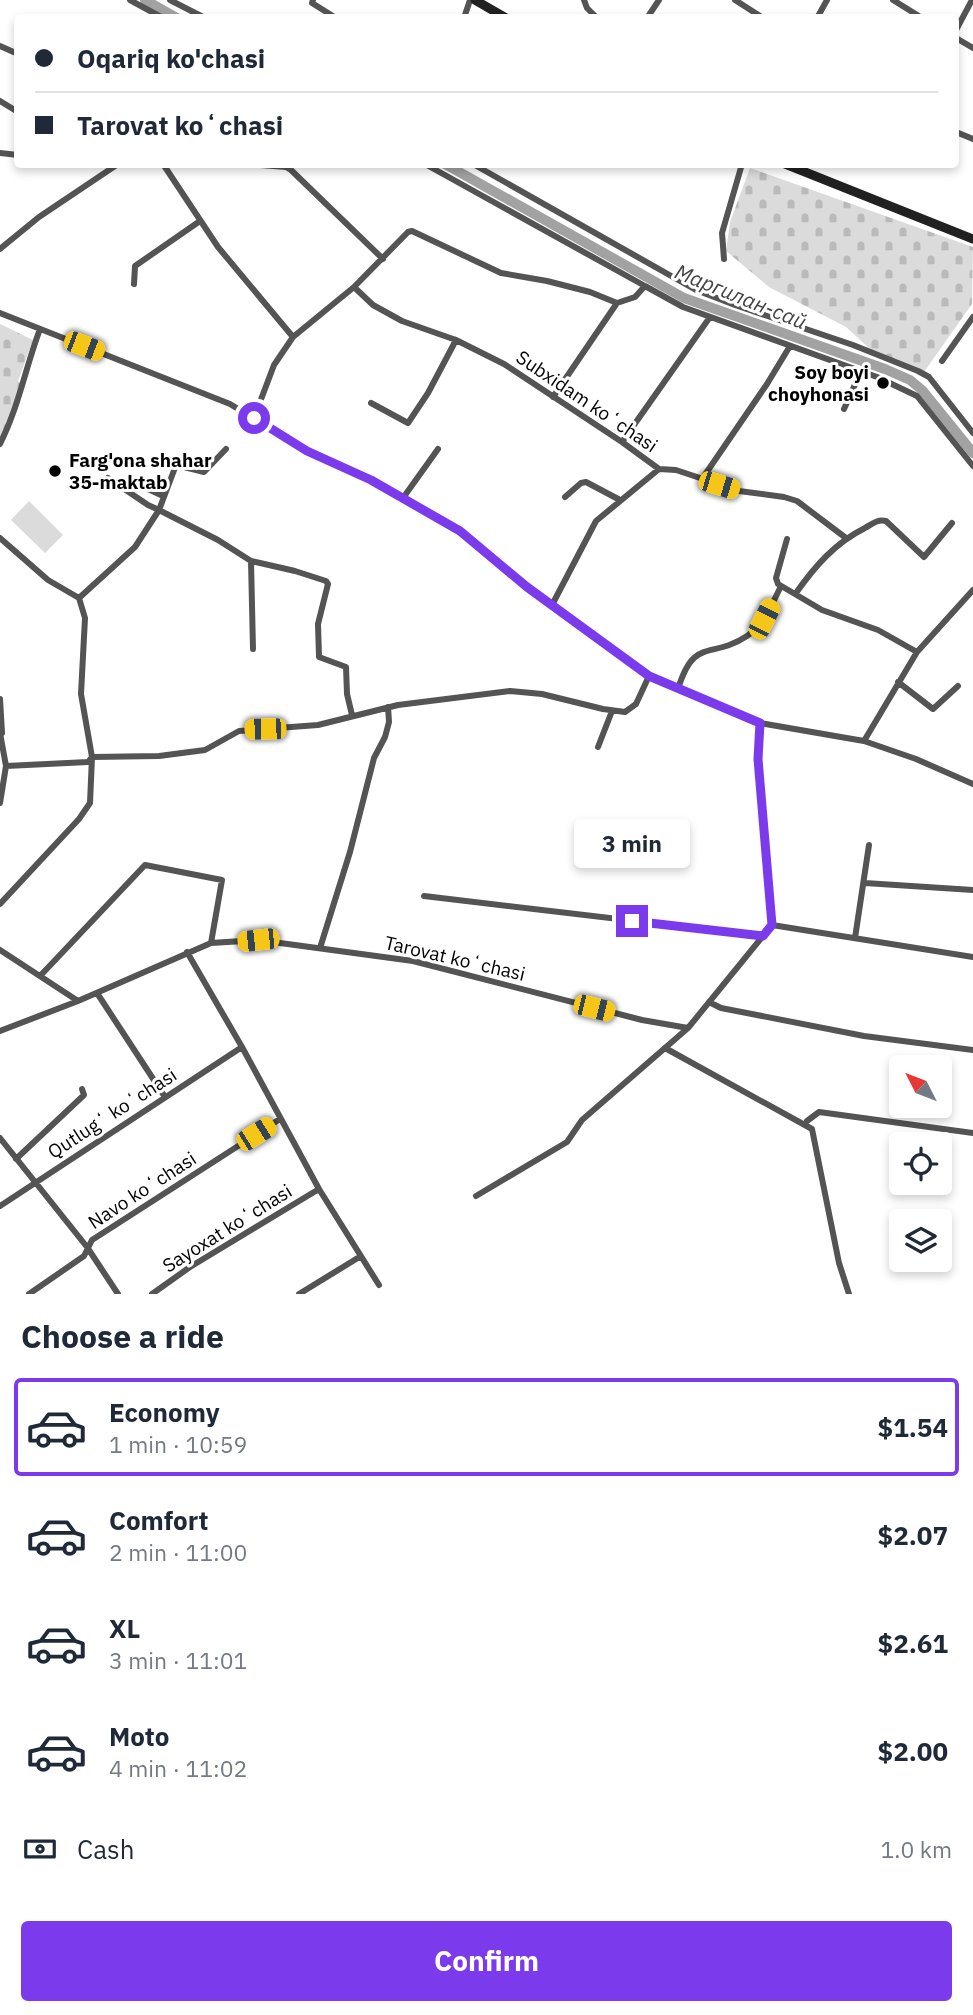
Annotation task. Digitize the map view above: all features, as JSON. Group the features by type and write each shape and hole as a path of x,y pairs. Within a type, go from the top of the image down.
{"main road":[{"path":"473,0 499,14"},
{"path":"795,168 973,239"}],"street":[{"path":"130,0 156,14"},
{"path":"170,0 197,14"},
{"path":"313,0 312,3 330,14"},
{"path":"735,0 757,14"},
{"path":"892,0 915,14"},
{"path":"959,24 972,0"},
{"path":"0,249 39,217 112,168"},
{"path":"166,168 234,268 293,337"},
{"path":"287,168 383,259"},
{"path":"432,168 683,307 861,371 917,396 973,466"},
{"path":"480,168 696,290 853,345 918,371 929,377 973,433"},
{"path":"724,259 722,233 741,168"},
{"path":"134,284 135,266 200,221"},
{"path":"254,418 274,365 293,337 354,287 408,232 417,231 501,273 590,292 617,303"},
{"path":"552,397 617,303 635,297 645,286"},
{"name":"Subxidam koʻchasi","path":"354,287 373,305 402,321 456,340 504,363 659,470 676,470 739,491 797,501 846,538"},
{"path":"0,313 230,404 307,451 371,480 460,531 552,606 649,676 760,723 864,741 916,759 973,784"},
{"path":"622,442 710,317"},
{"path":"942,361 973,317"},
{"path":"0,444 14,416 30,355 40,330"},
{"path":"372,403 408,424 456,340"},
{"path":"702,479 790,346"},
{"path":"845,409 861,371"},
{"path":"79,598 135,547 159,510 176,465 204,472 226,449"},
{"path":"403,498 438,449"},
{"path":"552,606 596,520 659,470"},
{"path":"108,478 148,505 218,540 251,561 326,581 328,584 318,624 319,657 346,667 347,694 352,715"},
{"path":"132,482 163,496"},
{"path":"565,497 586,482 620,500"},
{"path":"796,593 826,555 846,538 882,520 924,557 952,523"},
{"path":"0,538 48,580 79,598 85,618 81,694 92,757 89,808 0,904"},
{"path":"787,539 776,579 781,586 822,610 895,638 917,652"},
{"path":"251,561 253,649"},
{"path":"678,689 683,673 695,656 733,643 759,626 781,586"},
{"path":"864,741 917,652 973,590"},
{"path":"92,757 159,756 205,750 239,731 318,725 388,708 519,690 612,711 631,710 649,676"},
{"path":"898,682 933,709 958,686"},
{"path":"0,699 6,766 0,803"},
{"path":"320,948 350,852 374,758 385,737 389,722 388,708"},
{"path":"598,747 612,711"},
{"path":"476,1196 567,1142 582,1120 688,1028 772,925 758,759 760,723"},
{"path":"6,766 88,762 92,757"},
{"path":"855,938 869,845"},
{"path":"41,975 145,865 222,880 211,943"},
{"path":"865,883 973,890"},
{"path":"424,896 763,936"},
{"path":"772,925 973,957"},
{"name":"Tarovat koʻchasi","path":"0,1031 78,1001 211,943 258,940 413,961 642,1020 688,1028"},
{"path":"0,950 78,1001"},
{"path":"187,952 319,1189 379,1285"},
{"path":"97,993 165,1097"},
{"path":"709,1002 721,1007 864,1036 973,1050"},
{"name":"Qutlugʻ koʻchasi","path":"0,1206 242,1047"},
{"path":"666,1048 813,1129 839,1264 849,1294"},
{"path":"16,1159 84,1095 82,1089"},
{"path":"807,1121 819,1112 973,1133"},
{"name":"Navo koʻchasi","path":"29,1294 83,1256 92,1240 280,1119"},
{"path":"0,1138 87,1247 118,1294"},
{"name":"Sayoxat koʻchasi","path":"152,1294 190,1267 319,1189"},
{"path":"299,1294 360,1256"}],"green space":[{"path":"750,168 973,247 972,304 924,372 871,350 846,327 769,287 726,251 730,222"},
{"path":"0,324 33,340 18,381 20,383 8,424 0,439"},
{"path":"29,501 63,535 45,553 11,520"}],"waterway":[{"name":"Маргилан-сай","path":"145,0 170,14"},
{"name":"Маргилан-сай","path":"452,168 684,298 910,380 922,390 973,453"}],"place":[{"name":"Soy boyi choyhonasi","path":"883,383"},
{"name":"Farg'ona shahar 35-maktab","path":"55,471"}],"route":[{"path":"254,418 307,451 371,480 460,531 527,587 649,676 760,723 758,759 772,925 763,936 632,921"}]}
